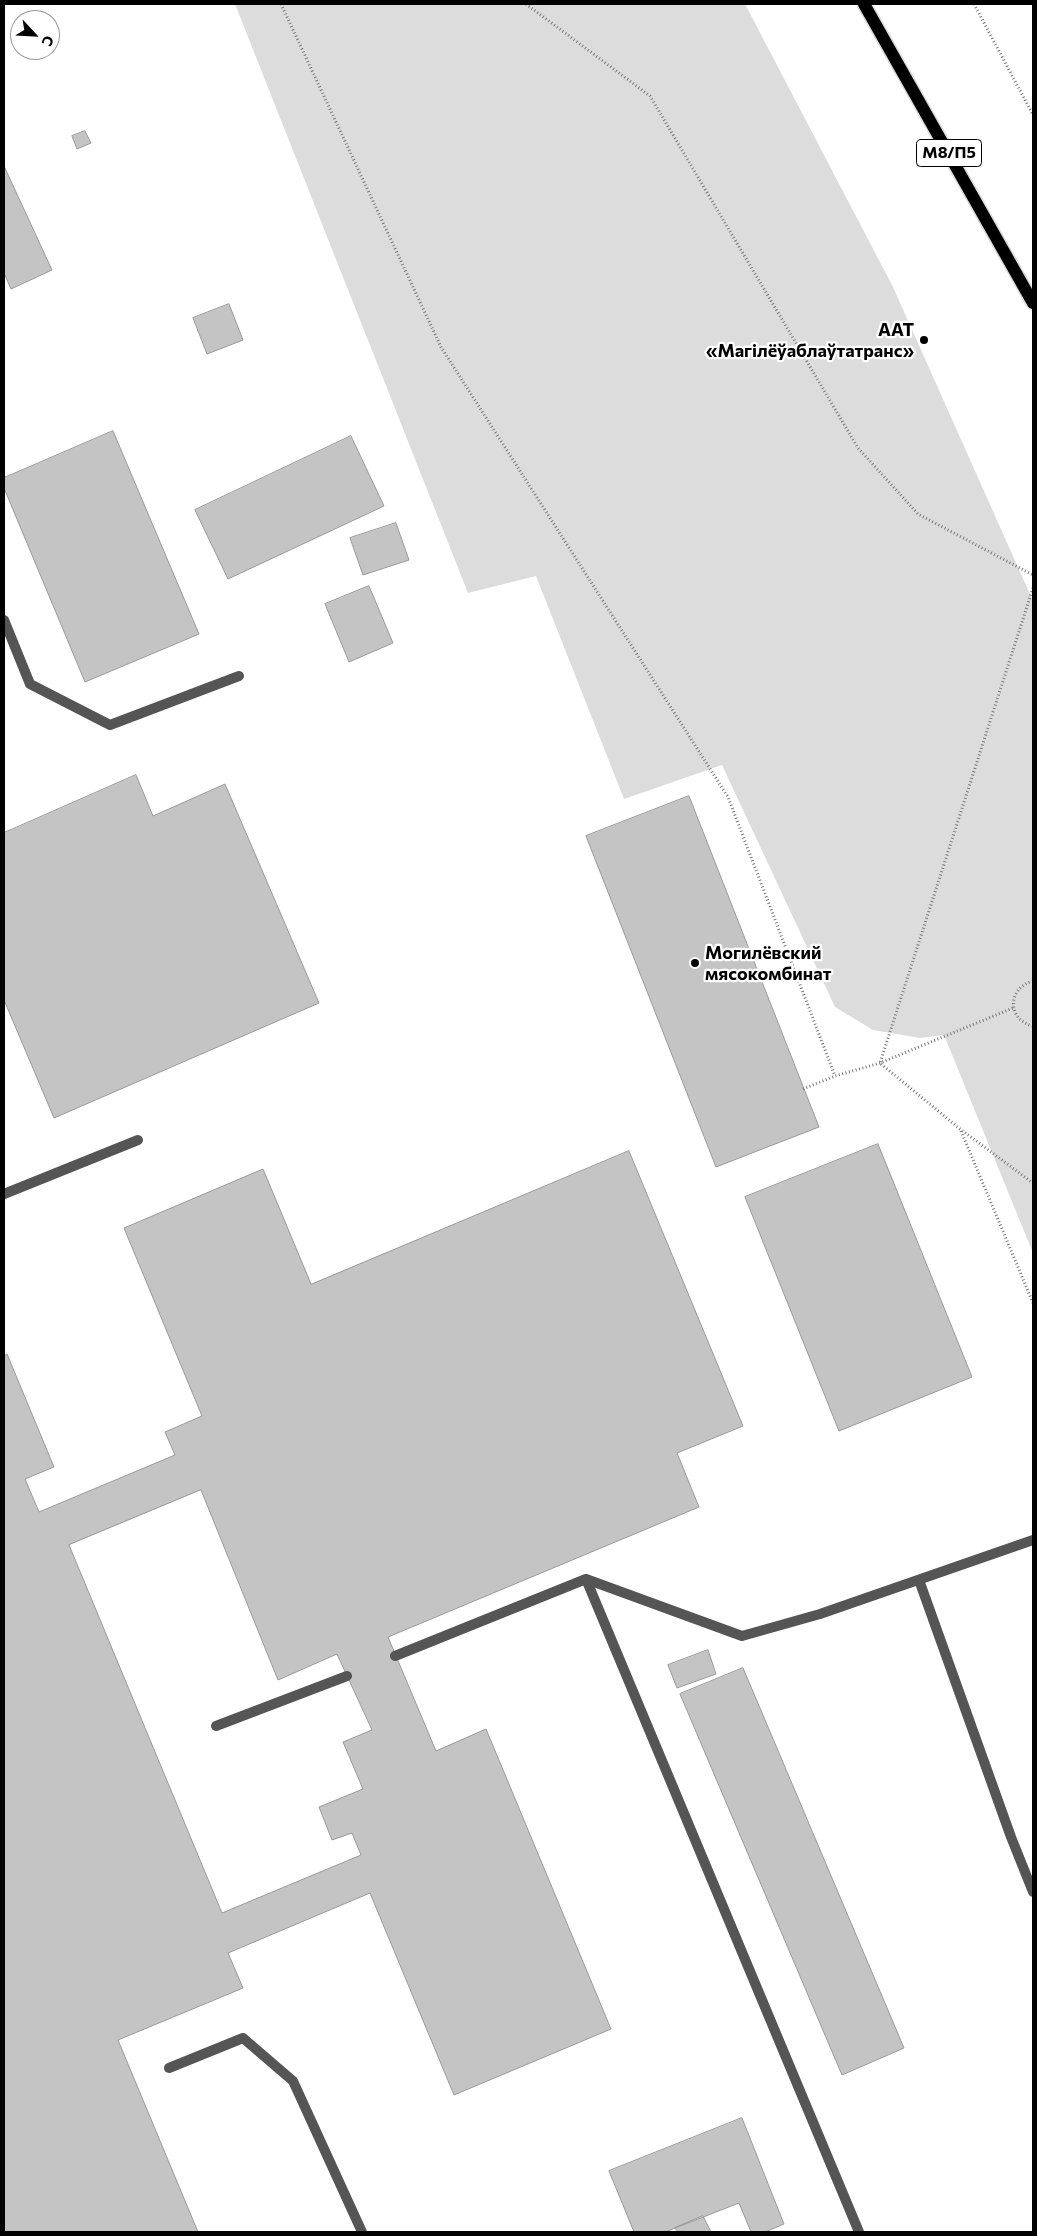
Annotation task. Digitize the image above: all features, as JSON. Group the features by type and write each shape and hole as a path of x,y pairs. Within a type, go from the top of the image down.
{"main road":[{"name":"М8/П5","path":"864,4 1033,303"}],"lane":[{"path":"4,620 30,684 110,725 239,676"},
{"path":"4,1194 138,1140"},
{"path":"395,1656 586,1579 742,1636 820,1614 1033,1540"},
{"path":"586,1579 859,2232"},
{"path":"919,1580 1011,1837 1033,1892"},
{"path":"216,1726 347,1676"},
{"path":"169,2068 243,2038 293,2081 362,2232"}],"path":[{"path":"280,4 441,347 728,796 835,1076"},
{"path":"526,4 650,96 858,448 918,514 1033,575"},
{"path":"974,4 1033,115"},
{"path":"880,1064 1033,588"},
{"path":"1033,981 1021,986 1016,992 1014,1008 1021,1021 1033,1026"},
{"path":"803,1089 835,1076 880,1064 1014,1008"},
{"path":"880,1064 960,1129 1033,1183"},
{"path":"960,1129 1033,1303"}],"shaded area":[{"path":"235,4 745,4 893,287 1033,601 1033,1253 944,1035 920,1038 873,1030 835,1007 722,765 624,799 536,576 468,593"}],"building":[{"path":"85,131 91,143 77,149 72,136"},
{"path":"4,166 52,270 11,289 4,273"},
{"path":"229,304 243,340 207,354 193,318"},
{"path":"113,431 199,634 85,682 4,488 4,478"},
{"path":"351,436 384,506 228,579 195,510"},
{"path":"396,523 409,560 363,575 350,538"},
{"path":"369,586 393,643 349,662 325,604"},
{"path":"136,775 153,816 225,784 319,1003 54,1118 4,1000 4,833"},
{"name":"Могилёвский мясокомбинат","path":"689,796 819,1127 716,1167 586,836"},
{"path":"878,1144 972,1377 839,1431 745,1197"},
{"path":"629,1151 743,1426 677,1453 699,1507 388,1637 436,1751 486,1729 611,2029 454,2095 370,1893 228,1953 243,1988 118,2040 198,2232 4,2232 4,1356 7,1354 54,1467 25,1479 39,1512 175,1455 165,1432 202,1416 124,1228 263,1169 311,1284","holes":["201,1490 278,1680 337,1654 372,1730 343,1742 363,1789 319,1807 332,1840 352,1833 361,1855 222,1913 69,1545"]},
{"path":"708,1650 716,1674 677,1688 668,1665"},
{"path":"743,1668 904,2048 842,2075 680,1694"},
{"path":"742,2118 784,2224 765,2232 751,2232 739,2203 665,2232 634,2232 609,2171"},
{"path":"703,2216 711,2232 678,2232 675,2228"}],"place":[{"name":"ААТ «Магілёўаблаўтатранс»","path":"924,340"},
{"name":"Могилёвский мясокомбинат","path":"695,963"}]}
